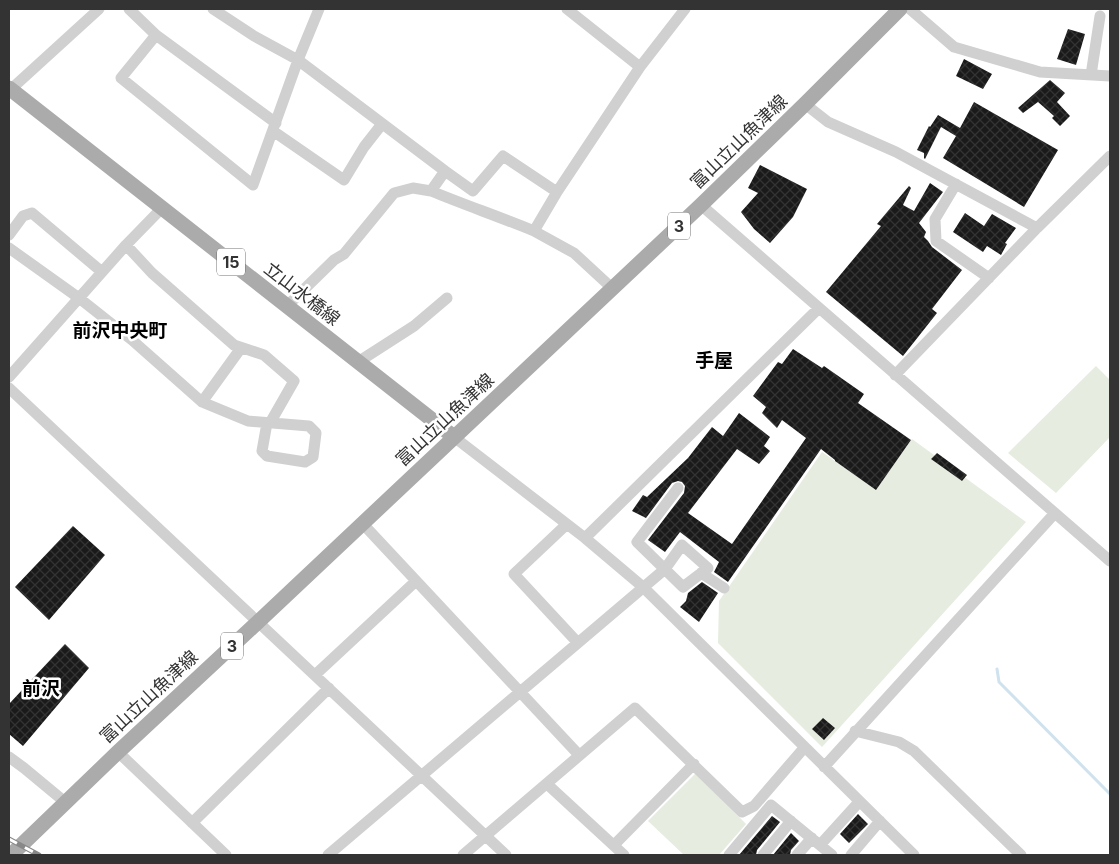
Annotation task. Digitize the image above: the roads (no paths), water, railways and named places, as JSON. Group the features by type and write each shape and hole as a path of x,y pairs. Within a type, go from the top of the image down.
{"main road":[{"name":"富山立山魚津線","path":"11,855 118,752 701,205 900,9"},
{"name":"立山水橋線","path":"9,89 454,437"}],"street":[{"path":"9,89 99,9"},
{"path":"129,9 156,35 344,180 382,124"},
{"path":"213,9 254,36 298,60 473,191 503,156 557,192"},
{"path":"156,35 121,78 253,185 298,60 319,9"},
{"path":"567,9 640,67"},
{"path":"534,231 557,192 640,67 685,9"},
{"path":"910,9 954,47 1040,72 1110,76"},
{"path":"1091,75 1100,16"},
{"path":"805,104 828,122 896,152 1038,228"},
{"path":"895,375 1110,156"},
{"path":"431,191 444,171"},
{"path":"956,184 935,219 936,241 989,278"},
{"path":"287,306 334,260 344,254 394,193 413,188 431,191 534,231 574,253 613,288"},
{"path":"701,205 1110,561"},
{"path":"9,377 126,245 162,208"},
{"path":"9,234 22,216 32,213 102,272"},
{"path":"9,248 79,298 132,340 202,402 248,421 269,423 309,426 316,433 313,457 305,462 267,456 262,451 269,423 294,381 264,355 234,345 152,273 126,245"},
{"path":"358,362 414,326 447,298"},
{"path":"585,538 819,308"},
{"path":"202,402 241,348"},
{"path":"9,388 506,855"},
{"path":"454,437 585,538 643,587 914,855"},
{"path":"328,855 665,569 682,545 708,568 683,587 665,569 637,542 678,488"},
{"path":"824,767 1055,513"},
{"path":"362,524 579,755"},
{"path":"567,524 514,574 578,643"},
{"path":"701,573 724,588"},
{"path":"315,675 416,581"},
{"path":"192,823 329,688"},
{"path":"463,855 635,708 742,812 754,806 804,748"},
{"path":"855,731 899,742 914,751 1020,855"},
{"path":"118,752 226,855"},
{"path":"9,757 65,802"},
{"path":"614,845 694,764"},
{"path":"547,784 624,855"},
{"path":"797,855 816,841 859,802"},
{"path":"729,855 771,805 832,855"},
{"path":"763,855 791,821"},
{"path":"852,855 880,821"}],"waterway":[{"path":"997,669 999,682 1110,794"}],"railway":[{"path":"9,839 39,855"}],"district":[{"name":"前沢中央町","path":"120,330"},
{"name":"手屋","path":"714,360"},
{"name":"前沢","path":"41,688"}]}
